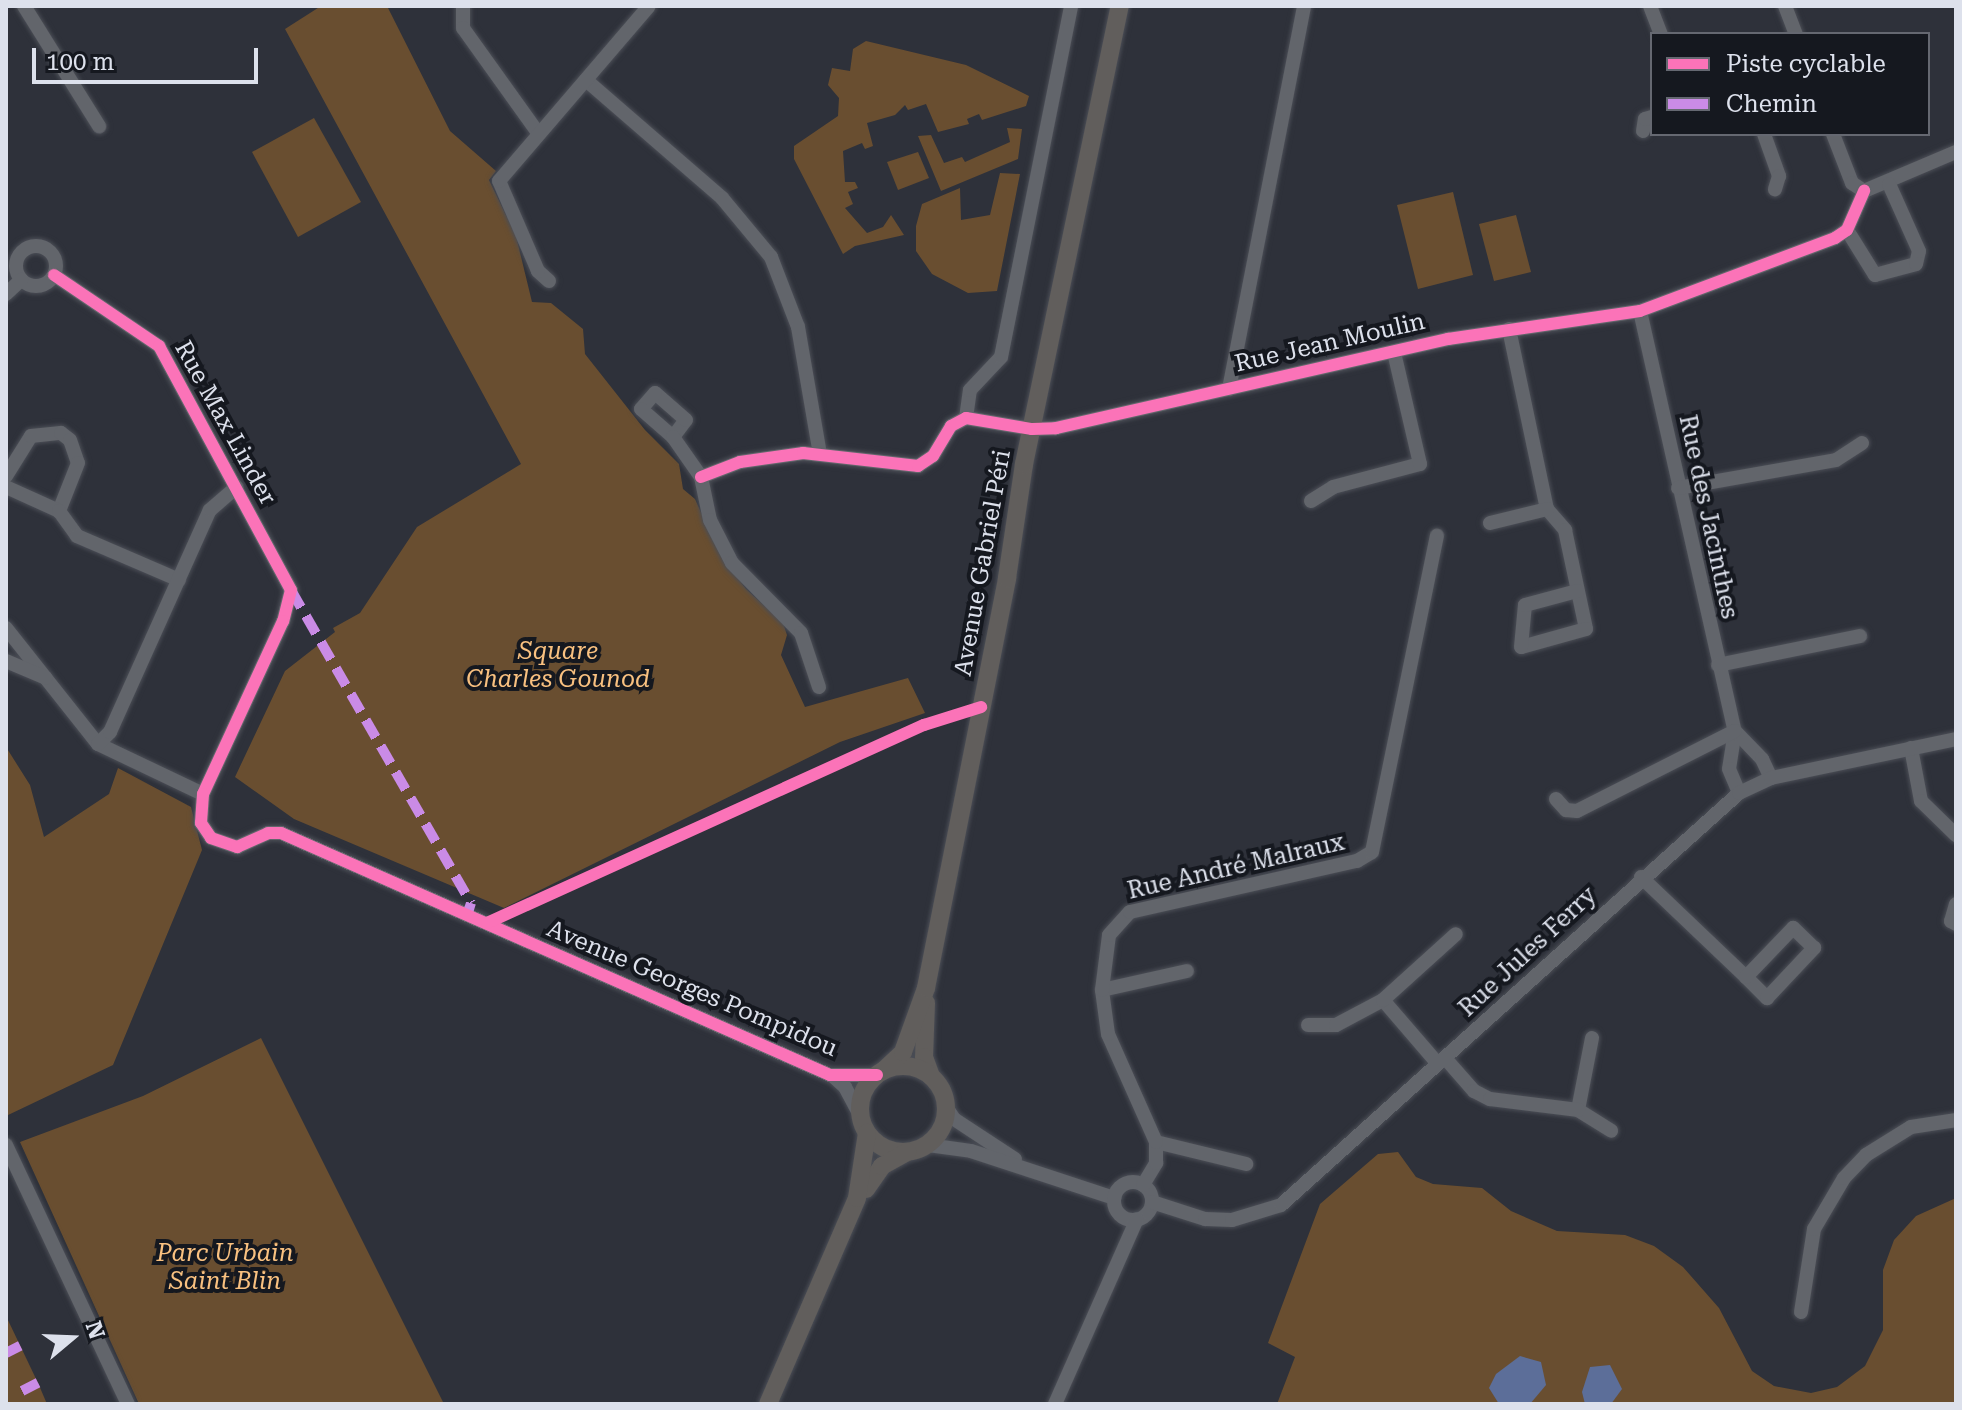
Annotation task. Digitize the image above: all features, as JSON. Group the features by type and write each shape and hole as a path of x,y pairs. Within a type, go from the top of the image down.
{"main road":[{"name":"Avenue Gabriel Péri","path":"881,1072 903,1052 926,988 1032,429 1120,6"},
{"name":"Avenue Gabriel Péri","path":"926,988 924,1057 931,1076"},
{"path":"768,1404 847,1223 865,1171 866,1087 881,1072 910,1066 931,1076 946,1107 944,1125 928,1145 882,1166 847,1223"},
{"path":"864,1125 879,1145 907,1152"}],"street":[{"path":"24,6 99,126"},
{"path":"463,6 463,28 539,134"},
{"path":"549,281 538,271 499,181 649,6"},
{"path":"966,418 970,390 1001,357 1071,6"},
{"path":"1229,389 1304,6"},
{"path":"1650,6 1660,32"},
{"path":"1785,6 1795,32"},
{"path":"586,80 722,198 771,257 798,327 820,454"},
{"path":"1643,131 1645,119 1650,118"},
{"path":"1765,136 1779,176 1775,189"},
{"path":"1834,136 1852,183 1864,191 1889,184 1911,168 1956,152"},
{"path":"1864,191 1847,230 1875,275 1916,264 1919,251 1889,184"},
{"name":"Rue Jean Moulin","path":"1032,429 1509,329 1640,311 1847,230"},
{"path":"36,246 48,251 55,262 54,275 39,286 21,280 12,252 36,246"},
{"name":"Rue Max Linder","path":"54,275 159,346 291,590 283,621 203,794"},
{"path":"6,294 21,280"},
{"name":"Rue des Jacinthes","path":"1640,311 1735,731"},
{"path":"1509,329 1547,509 1565,530 1586,629 1521,647 1525,605 1577,591"},
{"path":"1311,501 1333,487 1420,464 1394,352"},
{"path":"701,477 758,458 820,454 918,466 933,456 951,426 966,418 1032,429"},
{"path":"6,476 18,449 31,436 61,433 70,440 78,463 59,511"},
{"path":"673,437 701,477 719,543 801,633 819,687"},
{"path":"1678,488 1836,460 1862,443"},
{"path":"6,487 59,511 77,536 179,580"},
{"path":"98,744 110,732 210,510 236,487"},
{"path":"1490,523 1547,509"},
{"name":"Rue André Malraux","path":"1156,1142 1112,1052 1102,990 1103,951 1123,915 1357,861 1372,852 1437,536"},
{"path":"6,628 98,744 203,794"},
{"path":"1718,665 1860,636"},
{"path":"6,661 47,679"},
{"path":"1735,731 1762,759 1771,778"},
{"path":"1735,731 1729,769 1739,793"},
{"path":"1556,799 1566,810 1577,811 1735,731"},
{"name":"Rue Jules Ferry","path":"1152,1202 1205,1219 1232,1220 1281,1205 1641,877 1739,793 1771,778 1956,739"},
{"path":"1911,748 1921,801 1956,835"},
{"name":"Avenue Georges Pompidou","path":"203,794 201,823 223,845 237,847 268,833 281,833 830,1075 845,1087 864,1125"},
{"path":"1641,877 1767,998 1814,948 1793,928 1746,977"},
{"path":"1956,904 1951,909 1956,924"},
{"path":"1308,1025 1336,1025 1383,1000 1456,934"},
{"path":"1102,990 1187,971"},
{"path":"1383,1000 1474,1091 1490,1099 1578,1110 1611,1131"},
{"path":"1578,1110 1592,1038"},
{"name":"Avenue Georges Pompidou","path":"830,1075 881,1072"},
{"path":"946,1107 962,1125 1029,1167"},
{"path":"1801,1312 1814,1229 1844,1178 1866,1155 1911,1127 1956,1120"},
{"path":"1143,1185 1156,1163 1156,1142 1246,1164"},
{"path":"6,1145 128,1404"},
{"path":"928,1145 948,1145 1029,1167 1114,1198"},
{"path":"1114,1198 1125,1184 1143,1185"},
{"path":"1055,1404 1137,1219 1152,1202 1143,1185"},
{"path":"1114,1198 1120,1215 1137,1219"}],"green space":[{"name":"Square Charles Gounod","path":"321,6 387,6 450,131 496,171 489,180 516,236 532,302 551,303 583,329 585,354 645,430 679,464 683,489 695,499 720,555 746,589 783,623 787,635 781,655 805,707 908,678 925,713 840,742 504,908 294,819 235,777 285,671 335,632 333,628 360,613 417,527 521,464 285,29"},
{"path":"866,41 966,65 1029,96 1026,106 982,120 979,114 967,119 969,124 938,132 926,104 908,110 905,105 895,115 867,123 873,146 865,149 862,143 843,151 845,182 855,182 858,188 848,192 853,204 845,208 867,233 883,227 891,215 904,235 855,246 843,254 794,159 794,146 838,116 839,98 828,85 832,68 850,71 853,49"},
{"path":"314,118 361,202 298,237 252,152"},
{"path":"1007,128 1022,129 1018,159 941,191 918,136 931,135 944,163 962,157 965,162 1010,142"},
{"path":"918,152 929,178 898,190 887,162"},
{"path":"1000,173 1020,174 997,291 968,293 932,274 916,251 916,226 922,204 960,188 961,220 990,215"},
{"path":"1453,192 1473,275 1418,289 1397,205"},
{"path":"1516,215 1531,272 1494,281 1479,224"},
{"path":"6,747 30,785 44,837 109,794 118,768 191,807 202,850 113,1065 6,1116"},
{"name":"Parc Urbain Saint Blin","path":"261,1038 444,1404 139,1404 20,1142 143,1096"},
{"path":"1398,1152 1416,1177 1433,1184 1482,1188 1511,1211 1557,1231 1625,1235 1654,1246 1683,1267 1719,1308 1752,1371 1774,1386 1811,1393 1837,1387 1865,1366 1883,1330 1883,1270 1894,1240 1916,1216 1956,1198 1956,1404 1277,1404 1295,1357 1268,1343 1320,1204 1378,1154"},
{"path":"6,1316 38,1383 47,1404 6,1404"}],"water":[{"path":"1520,1356 1541,1362 1546,1385 1530,1404 1499,1404 1489,1388 1496,1374"},
{"path":"1610,1365 1622,1389 1611,1404 1585,1404 1582,1392 1590,1367"}],"marked path":[{"path":"291,590 471,903 467,915"},
{"path":"6,1353 20,1346"},
{"path":"22,1391 38,1383"}],"cycle path":[{"path":"701,477 740,462 803,453 918,466 933,456 951,426 966,418 1032,429 1056,428 1448,339 1640,311 1835,238 1847,230 1864,191"},
{"path":"54,275 159,346 291,590 283,621 203,794 201,823 211,838 237,847 268,833 281,833 830,1075 877,1075"},
{"path":"487,923 924,725 981,707"}]}
